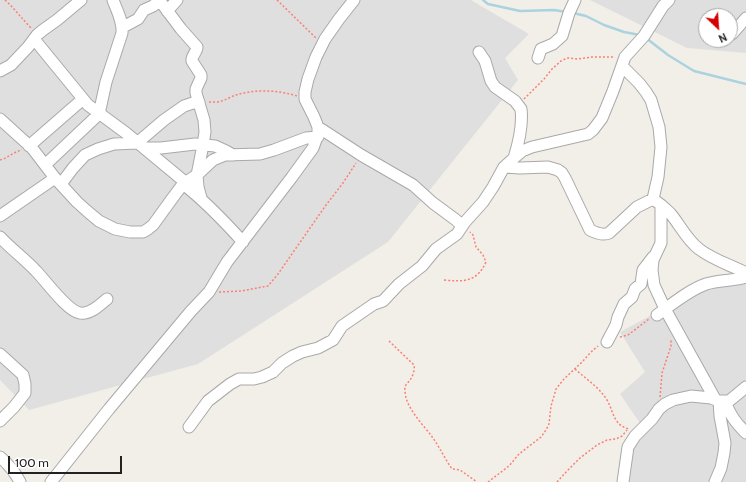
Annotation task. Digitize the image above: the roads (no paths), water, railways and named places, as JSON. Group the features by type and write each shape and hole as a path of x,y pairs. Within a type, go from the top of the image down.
{"street":[{"path":"0,71 11,65 43,30 66,14 81,0"},
{"path":"46,165 99,114 106,82 122,33 121,20 112,0"},
{"path":"167,11 177,0"},
{"path":"51,482 109,409 191,311 209,292 228,262 313,148 318,132 314,116 305,99 308,79 323,43 354,0"},
{"path":"538,58 541,49 552,44 562,36 569,13 575,0"},
{"path":"189,427 208,401 230,384 239,379 254,379 262,377 273,372 282,363 293,356 318,348 333,340 342,326 374,304 383,301 399,284 422,266 436,249 457,234 483,202 504,167 522,152 532,147 591,133 602,118 623,62 644,36 669,0"},
{"path":"122,27 138,19 144,10 160,1 197,47 192,59 202,78 196,89 196,93 204,120 205,132 197,175 201,198"},
{"path":"738,27 746,18"},
{"path":"36,37 88,105 141,145 201,198 217,213 243,242"},
{"path":"479,52 485,61 491,81 495,87 518,104 522,111 519,142 514,158"},
{"path":"623,62 651,100 659,126 661,147 657,202 660,243 653,260 652,270 661,312 672,322 720,401 736,423 746,433"},
{"path":"29,146 83,99"},
{"path":"141,145 164,120 184,106 193,102 199,102"},
{"path":"0,119 29,146 76,202 99,221 115,229 130,232 142,232 153,225 184,183 197,175 213,160 225,155 260,154 306,138 318,132"},
{"path":"318,132 413,185 462,226"},
{"path":"0,216 58,181 85,155 114,144 141,145 160,148 195,144 215,146 234,155"},
{"path":"504,167 548,167 558,170 565,178 590,230 601,234 609,233 637,208 657,202"},
{"path":"657,202 670,213 698,248 709,256 746,273"},
{"path":"0,237 76,312 86,313 93,310 107,299"},
{"path":"607,342 616,325 624,304 632,297 635,290 641,284 644,270 656,253"},
{"path":"661,312 697,288 706,284 746,277"},
{"path":"0,354 23,375 25,394 0,421"},
{"path":"623,482 628,447 640,431 665,404 682,397 691,396 701,396 720,401 730,401 746,387"},
{"path":"715,482 721,468 724,453 720,401"},
{"path":"0,457 17,475 20,482"}],"waterway":[{"path":"483,0 488,4 520,11 554,10 566,12"},
{"path":"573,13 586,16 604,25 624,32 640,35"},
{"path":"646,38 668,55 694,71 746,84"}]}
